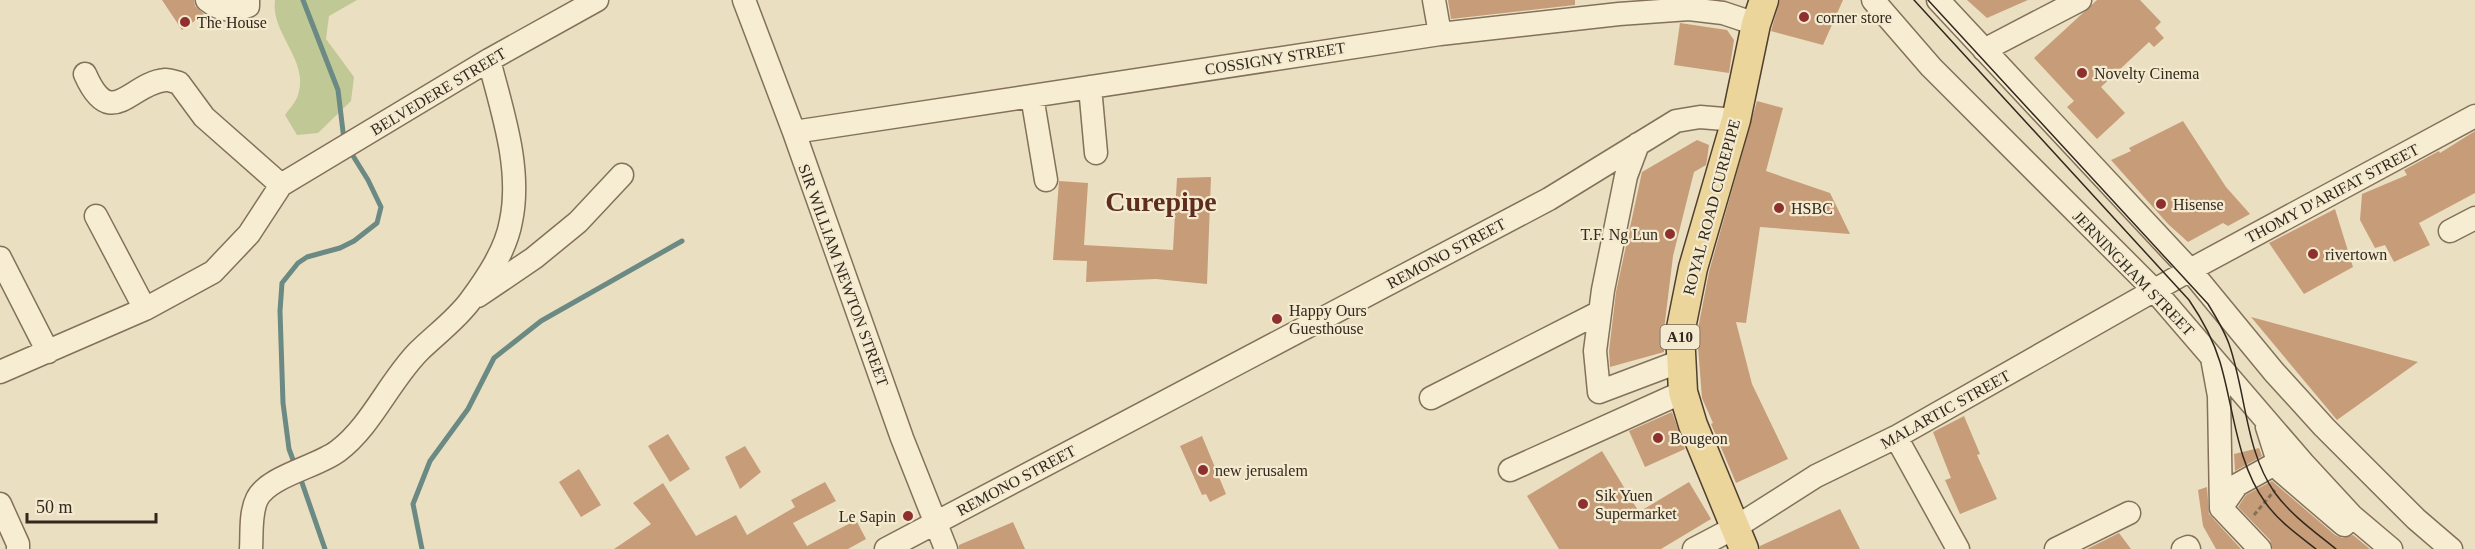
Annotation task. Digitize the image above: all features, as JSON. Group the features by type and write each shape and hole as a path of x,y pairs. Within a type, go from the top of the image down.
{"main road":[{"name":"ROYAL ROAD CUREPIPE","path":"1740,538 1693,424 1683,392 1680,333 1685,299 1736,120 1760,12"}],"street":[{"path":"207,0 216,7 235,11 248,3"},
{"name":"BELVEDERE STREET","path":"281,184 489,60 597,0"},
{"name":"SIR WILLIAM NEWTON STREET","path":"744,0 794,132 902,438 946,549"},
{"path":"1434,0 1440,34"},
{"name":"JERNINGHAM STREET","path":"1873,0 1931,66 2155,291 2352,516 2391,549"},
{"path":"1938,0 2190,270 2274,372 2331,435 2416,519 2451,549"},
{"path":"1984,50 2080,0"},
{"name":"COSSIGNY STREET","path":"794,132 1440,34 1619,14 1689,9 1723,13 1760,12"},
{"path":"251,549 257,499 265,489 336,453 354,438 418,352 440,335 470,302 500,254 512,221 514,188 512,158 506,126 489,60"},
{"path":"0,372 145,309 213,272 249,234 281,184 204,117 179,82 165,80 116,103 103,100 91,89 85,74"},
{"path":"1090,87 1096,153"},
{"path":"1032,96 1046,180"},
{"name":"THOMY D'ARIFAT STREET","path":"2155,291 2475,116"},
{"name":"REMONO STREET","path":"886,549 1549,199 1676,121 1700,117 1736,120"},
{"path":"1638,144 1626,176 1600,312 1595,351 1599,392 1681,361"},
{"path":"470,302 534,258 569,229 622,175"},
{"path":"96,216 145,309"},
{"path":"2450,231 2475,218"},
{"path":"0,258 48,352"},
{"name":"MALARTIC STREET","path":"1694,549 1740,538 1816,476 1896,437 2155,291"},
{"path":"1431,398 1600,312"},
{"path":"2212,356 2219,396 2220,508 2260,549"},
{"path":"1510,470 1683,392"},
{"path":"2264,417 2282,468"},
{"path":"1896,437 1958,549"},
{"path":"2220,508 2237,485 2274,465 2282,468 2373,549"},
{"path":"0,504 18,544 18,549"},
{"path":"2056,549 2129,513"},
{"path":"2183,549 2188,547 2189,549"}],"path":[{"path":"2242,530 2282,468"}],"green space":[{"path":"275,0 357,0 329,16 326,39 354,77 351,101 318,133 297,135 285,115 297,98 300,83 299,70 278,24"}],"building":[{"name":"The House","path":"162,0 194,0 195,6 204,14 182,30"},
{"path":"1448,0 1575,0 1575,5 1451,19"},
{"name":"corner store","path":"1780,0 1843,0 1823,45 1771,31"},
{"path":"1967,0 2028,0 1987,18"},
{"name":"Novelty Cinema","path":"2097,0 2140,0 2161,22 2155,28 2164,38 2154,47 2149,42 2101,87 2125,113 2097,139 2067,107 2074,101 2034,58"},
{"path":"1680,23 1727,30 1734,40 1729,73 1674,65"},
{"path":"1757,101 1783,108 1766,171 1830,193 1850,234 1760,227 1746,323 1736,322 1752,384 1788,459 1736,483 1702,398 1697,334 1709,272"},
{"path":"2183,121 2226,187 2250,214 2228,226 2223,223 2188,242 2168,224 2111,160 2131,151 2129,148"},
{"path":"2475,131 2475,193 2419,223 2430,245 2394,262 2385,245 2375,248 2360,220 2362,194 2407,175 2404,170 2439,151 2440,153"},
{"path":"1697,140 1709,145 1707,160 1706,165 1694,172 1673,256 1664,330 1664,352 1610,367 1609,351 1616,292 1642,172"},
{"path":"1211,177 1207,284 1156,279 1086,282 1087,261 1053,260 1059,181 1088,183 1084,245 1173,250 1177,178"},
{"name":"rivertown","path":"2335,209 2353,267 2304,294 2269,243"},
{"path":"2251,317 2418,362 2337,420"},
{"name":"Bougeon","path":"1672,412 1685,449 1645,467 1629,431"},
{"path":"1964,416 1980,454 1977,455 1997,499 1960,514 1945,480 1951,478 1933,432"},
{"path":"668,434 690,469 670,482 648,446"},
{"name":"new jerusalem","path":"1202,436 1226,494 1210,502 1206,494 1202,495 1180,446"},
{"path":"745,446 761,472 740,489 725,457"},
{"path":"2259,448 2262,456 2235,471 2234,454"},
{"name":"Sik Yuen Supermarket","path":"1602,451 1639,512 1689,482 1711,519 1661,549 1559,549 1527,496"},
{"path":"579,469 601,505 581,517 559,482"},
{"path":"2272,481 2335,535 2342,538 2353,535 2370,549 2273,549 2270,540 2238,507 2246,495"},
{"path":"825,482 836,501 793,523 807,546 856,520 866,539 848,549 614,549 651,524 633,503 663,483 696,536 736,515 747,535 795,507 791,500"},
{"path":"2207,487 2209,514 2241,549 2216,549 2203,526 2198,490"},
{"path":"1840,509 1860,549 1760,549 1760,546"},
{"path":"1013,522 1025,549 959,549 959,545"},
{"path":"2119,533 2131,549 2087,549"}],"waterway":[{"path":"303,0 338,90 344,140"},
{"path":"295,465 289,449 283,403 280,311 282,283 298,263 307,257 340,248 354,241 377,223 381,207 350,151"},
{"path":"422,549 413,504 430,461 468,409 494,358 541,321 682,241"},
{"path":"300,477 325,549"}],"tram line":[{"path":"1914,0 2189,300 2207,330 2217,354 2242,452 2255,486 2276,515 2316,549"},
{"path":"1928,0 2208,304 2229,344 2235,362 2252,440 2265,477 2288,509 2336,549"}],"place":[{"name":"corner store","path":"1804,17"},
{"name":"The House","path":"185,22"},
{"name":"Novelty Cinema","path":"2082,73"},
{"name":"Hisense","path":"2161,204"},
{"name":"HSBC","path":"1779,208"},
{"name":"T.F. Ng Lun","path":"1670,234"},
{"name":"rivertown","path":"2313,254"},
{"name":"Happy Ours Guesthouse","path":"1277,319"},
{"name":"Bougeon","path":"1658,438"},
{"name":"new jerusalem","path":"1203,470"},
{"name":"Sik Yuen Supermarket","path":"1583,504"},
{"name":"Le Sapin","path":"908,516"}],"district":[{"name":"Curepipe","path":"1161,201"}]}
